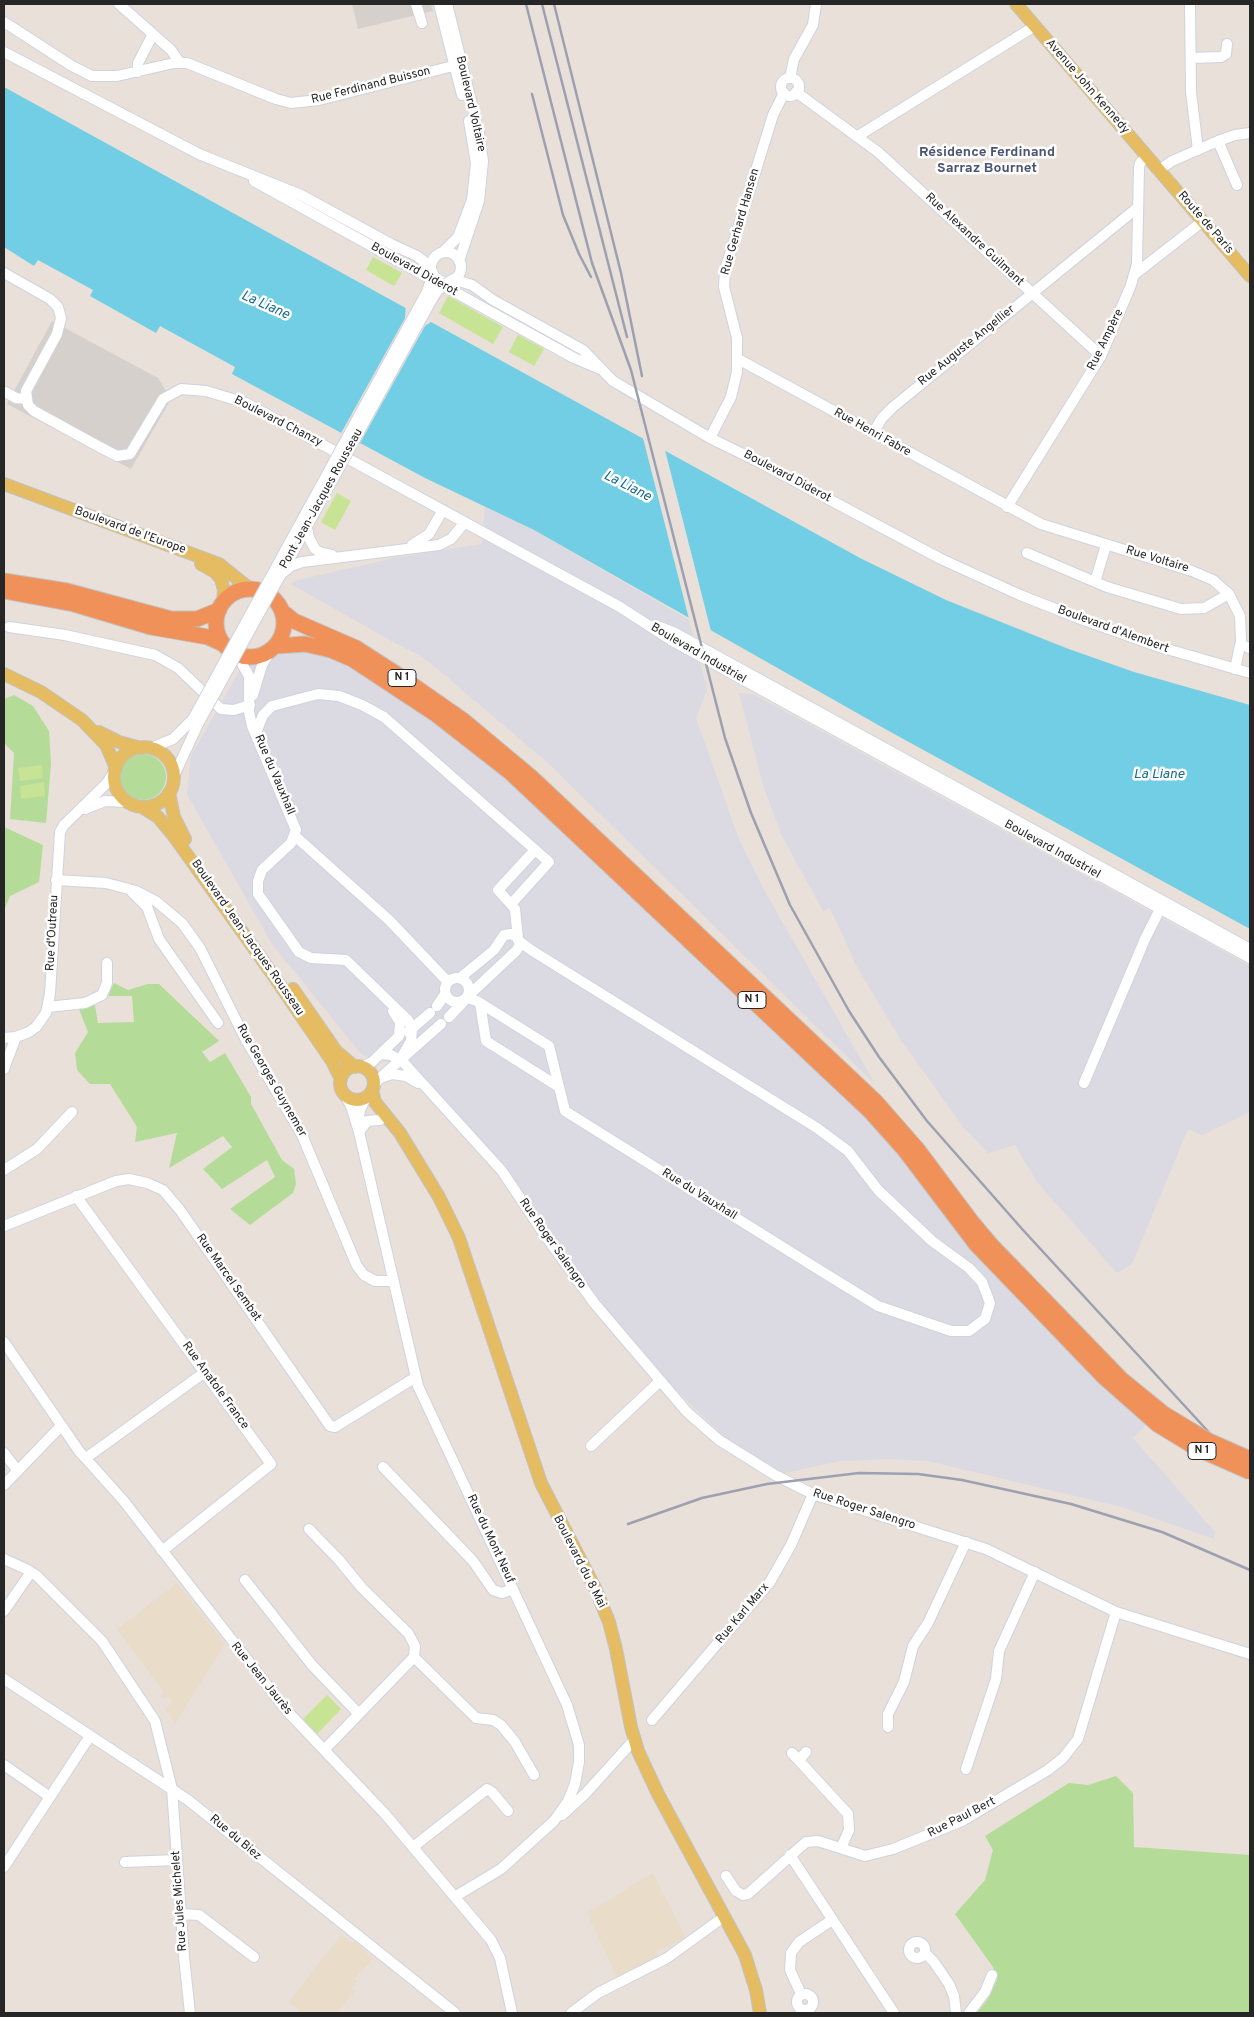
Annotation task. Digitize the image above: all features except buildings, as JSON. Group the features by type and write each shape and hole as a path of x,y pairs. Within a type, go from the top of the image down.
{"highway":[{"path":"4,581 67,591 166,618 201,618 221,607 235,593 250,589 270,595 283,612 284,632 273,649 254,658 237,655 223,644 208,637 151,627 74,604 4,591"},
{"path":"221,607 216,627 223,644"},
{"name":"N 1","path":"283,612 294,621 361,651 398,675 464,721 531,777 882,1108 922,1154 992,1246 1160,1419 1250,1459"},
{"name":"N 1","path":"273,649 294,644 318,647 352,659 437,715 510,772 870,1111 914,1162 976,1244 1110,1383 1198,1449 1250,1472"}],"main road":[{"name":"Avenue John Kennedy","path":"1016,4 1159,170"},
{"name":"Route de Paris","path":"1159,170 1250,276"},
{"name":"Boulevard de l'Europe","path":"4,484 219,564 250,589"},
{"name":"Boulevard de l'Europe","path":"4,490 202,564 221,579 224,590 221,607"},
{"path":"4,674 53,700 109,738 146,748 166,758 172,767 173,778 169,793 158,804 142,807 127,802 116,788 115,770 108,748 86,724"},
{"path":"115,770 125,754 146,748"},
{"name":"Boulevard Jean-Jacques Rousseau","path":"142,807 158,817 173,835 273,974 332,1061 341,1079 340,1085 365,1092 372,1076 336,1051 184,839 174,817 169,793"},
{"path":"341,1079 347,1069 358,1067"},
{"name":"Boulevard du 8 Mai","path":"365,1092 380,1120 418,1165"},
{"name":"Boulevard du 8 Mai","path":"365,1092 400,1134 443,1204 462,1244 541,1483 595,1588 606,1614 616,1650 634,1740 650,1780 748,1961 760,2013"}],"street":[{"path":"119,4 171,50 180,63"},
{"path":"416,4 422,23"},
{"name":"Boulevard Voltaire","path":"439,4 480,137 483,169 479,201 460,264"},
{"name":"Boulevard Voltaire","path":"440,253 454,243 462,229 471,205 475,177 472,135 446,4"},
{"path":"790,78 797,83 796,92 791,95 784,93 781,84 790,78 794,59 813,25 816,4"},
{"path":"1190,4 1192,97 1198,150"},
{"name":"Rue Ferdinand Buisson","path":"4,22 87,74 106,78 180,63 201,67 276,99 296,103 319,100 458,64"},
{"path":"858,136 1035,26"},
{"path":"138,72 138,63 153,34"},
{"path":"1191,58 1221,57 1226,54 1227,44"},
{"name":"Boulevard Diderot","path":"4,52 175,142 229,167 574,358 600,369"},
{"name":"Rue Alexandre Guilmant","path":"796,92 858,136 1101,356"},
{"name":"Rue Gerhard Hansen","path":"710,438 734,391 738,359 734,324 724,287 724,274 773,115 784,93"},
{"path":"1159,170 1172,161 1218,141 1250,133"},
{"path":"1218,141 1237,185"},
{"name":"Rue Ampère","path":"1007,507 1101,356 1135,274 1139,168 1140,162 1147,156"},
{"name":"Boulevard Diderot","path":"229,167 290,190 422,258 432,270"},
{"name":"Rue Auguste Angellier","path":"873,434 882,418 893,406 1137,208"},
{"path":"1135,274 1203,221"},
{"name":"Boulevard Diderot","path":"408,252 440,253"},
{"path":"440,253 453,254 460,264 451,280 440,280 432,270 432,260 440,253"},
{"name":"Boulevard Diderot","path":"460,264 481,291"},
{"name":"Pont Jean-Jacques Rousseau","path":"196,721 427,292 432,270"},
{"path":"4,273 50,299 58,307 61,318 59,330 28,388 26,399 16,398 5,392"},
{"name":"Boulevard Diderot","path":"451,280 466,282 583,350 615,383 710,438 980,577"},
{"name":"Pont Jean-Jacques Rousseau","path":"196,721 281,574 435,293 451,280"},
{"name":"Rue Henri Fabre","path":"738,359 1007,507"},
{"name":"Boulevard Chanzy","path":"26,399 34,411 114,455 124,456 135,449 160,402 168,394 189,388 213,392 262,411 645,622"},
{"name":"Rue Voltaire","path":"1007,507 1052,529 1201,574 1213,580 1229,594 1240,616 1245,646 1235,669"},
{"path":"404,548 426,537 443,510"},
{"path":"281,574 298,563 443,544 455,536 465,522"},
{"path":"307,526 309,538 315,548 325,554 340,556"},
{"path":"1095,582 1106,545"},
{"path":"1027,553 1095,582 1185,610 1204,608 1229,594"},
{"name":"Boulevard d'Alembert","path":"980,577 1112,631 1250,673"},
{"name":"Boulevard Industriel","path":"645,622 671,640 1162,905 1250,949"},
{"path":"9,627 65,634 149,653 175,665 220,709 237,710 250,704"},
{"name":"Rue du Vauxhall","path":"250,704 261,668 273,649"},
{"name":"Rue du Vauxhall","path":"237,655 249,676 250,718 293,821 295,836"},
{"path":"256,733 265,712 282,703 322,693 357,703 394,724 549,862 512,903"},
{"path":"146,748 173,739 196,721"},
{"path":"173,778 196,721"},
{"name":"Rue d'Outreau","path":"48,1008 60,832 104,787 115,770"},
{"name":"Rue d'Outreau","path":"72,818 88,807 105,801 127,802"},
{"path":"400,1060 410,1044 412,1029 408,1020 346,960 311,958 302,954 260,897 257,887 260,873 291,844 295,836 389,920 448,982"},
{"path":"365,1092 445,1021 466,998 516,951 519,940 516,909 498,890 535,850"},
{"name":"Rue Georges Guynemer","path":"56,880 100,882 128,888 147,896 163,906 182,923 192,936 246,1040 302,1135 357,1266 364,1275 375,1281 392,1281"},
{"name":"Rue Georges Guynemer","path":"128,888 147,906 159,939 218,1023"},
{"path":"1084,1083 1162,905"},
{"name":"Boulevard Industriel","path":"1162,905 1250,958"},
{"path":"448,982 466,975 494,950 504,935 511,934 519,940"},
{"name":"Rue du Vauxhall","path":"466,998 480,1003 549,1046 565,1111 883,1308 951,1331 969,1331 981,1324 988,1314 990,1303 985,1286 974,1273 938,1247 878,1190 848,1150 818,1128 531,950 519,940"},
{"path":"4,1038 16,1037 36,1027 48,1008 85,1003 102,995 107,983 107,963"},
{"path":"460,978 469,986 466,998"},
{"path":"358,1067 382,1054 412,1029 433,1009 445,994 448,982"},
{"path":"445,994 453,1002 466,998"},
{"path":"386,1000 400,1024 400,1034 392,1045"},
{"path":"480,1003 486,1041 559,1087"},
{"path":"4,1070 16,1037"},
{"name":"Rue Roger Salengro","path":"382,1054 391,1055 400,1060 504,1174 586,1293 690,1416 714,1437 775,1475 813,1494 986,1548 1116,1612 1250,1654"},
{"name":"Rue Roger Salengro","path":"365,1092 401,1075 424,1087"},
{"name":"Rue du Mont Neuf","path":"359,1132 358,1117 365,1092"},
{"name":"Rue du Mont Neuf","path":"365,1092 351,1106 359,1132 392,1281 416,1377 570,1710 579,1741 579,1762 575,1784 568,1800 554,1821 502,1869 456,1896"},
{"path":"4,1170 36,1149 72,1112"},
{"path":"359,1132 361,1126 369,1120 380,1120"},
{"name":"Rue Marcel Sembat","path":"4,1226 76,1196 124,1179 147,1183 166,1193 180,1210 330,1426 335,1427 416,1377"},
{"name":"Rue Anatole France","path":"76,1196 271,1464 162,1551"},
{"name":"Rue Jean Jaurès","path":"4,1342 61,1426 86,1458 121,1497 288,1712 380,1808 456,1896 498,1952 512,2013"},
{"path":"86,1458 205,1372"},
{"path":"591,1446 660,1381"},
{"path":"4,1485 61,1426"},
{"path":"4,1453 18,1471"},
{"path":"383,1467 473,1562 493,1590 502,1593 513,1589"},
{"name":"Rue Karl Marx","path":"652,1720 770,1582 791,1545 813,1494"},
{"path":"309,1529 339,1560 362,1588 410,1637 415,1646 414,1658 324,1750"},
{"path":"888,1727 888,1714 904,1682 913,1646 928,1623 966,1542"},
{"name":"Rue Jules Michelet","path":"4,1559 31,1572 102,1641 146,1706 159,1730 172,1789 190,2013"},
{"path":"4,1611 31,1572"},
{"path":"966,1769 996,1679 998,1651 1035,1572"},
{"path":"245,1580 312,1665 359,1714"},
{"name":"Rue Paul Bert","path":"726,1876 738,1893 746,1895 800,1846 812,1841 861,1855 870,1855 926,1837 962,1821 1040,1776 1063,1758 1076,1743 1082,1730 1116,1612"},
{"path":"414,1658 476,1718 496,1721 501,1725 515,1742 534,1775"},
{"name":"Rue du Biez","path":"4,1679 172,1789 455,2013"},
{"path":"4,1867 90,1736"},
{"path":"554,1821 580,1799 634,1740"},
{"path":"799,1755 848,1814 849,1830 841,1848"},
{"path":"4,1766 50,1797"},
{"path":"413,1847 487,1789 492,1792 508,1812"},
{"path":"790,1855 894,2013"},
{"path":"125,1862 177,1860"},
{"path":"181,1914 199,1915 254,1957"},
{"path":"571,2013 598,1993 667,1958 725,1916"},
{"path":"801,1994 790,1970 791,1953 802,1940 832,1920"},
{"path":"925,1954 934,1962 951,1988 956,2013"},
{"path":"969,2013 985,1992 992,1974"}],"shaded area":[{"path":"352,4 431,4 433,11 358,29"},
{"path":"52,321 158,378 171,399 131,469 7,404"},
{"path":"485,507 534,530 689,620 707,690 696,718 738,837 767,895 875,1084 546,761 423,657 291,584 298,580 395,558 482,544"},
{"path":"296,649 320,654 350,666 412,706 490,764 531,800 840,1091 885,1137 969,1248 1097,1381 1146,1424 1133,1438 1215,1532 1214,1539 1122,1507 928,1461 890,1459 840,1461 766,1477 668,1382 613,1318 576,1270 494,1154 416,1070 362,1055 272,944 187,794 191,756 241,668"},
{"path":"739,693 755,695 1250,966 1250,1112 1202,1135 1188,1129 1132,1264 1117,1273 1037,1182 1015,1145 988,1153 964,1128 901,1040 858,969 830,908 823,911 782,836 764,788"},
{"path":"177,1583 225,1644 175,1724 165,1709 173,1702 168,1696 164,1699 161,1695 164,1692 117,1629"},
{"path":"653,1873 686,1938 656,1952 659,1957 618,1979 587,1913"},
{"path":"341,1935 352,1943 354,1941 373,1959 354,1979 357,1981 352,1988 355,1991 337,2013 299,2013 299,2010 289,2002"}],"green space":[{"path":"373,257 402,273 394,286 366,270"},
{"path":"448,296 503,327 493,344 439,313"},
{"path":"518,335 544,349 534,366 509,352"},
{"path":"337,493 351,501 335,530 321,522"},
{"path":"14,695 33,706 49,731 51,764 46,823 10,819 14,753 4,743 4,699"},
{"path":"138,754 148,754 162,764 166,777 162,790 156,796 148,800 138,800 124,790 120,782 120,772 130,758"},
{"path":"42,765 43,778 20,781 18,768"},
{"path":"44,782 45,796 21,799 20,786"},
{"path":"4,827 43,845 39,882 10,896 4,911"},
{"path":"114,983 128,990 148,984 159,984 219,1041 202,1052 210,1062 225,1053 251,1097 251,1104 282,1160 294,1169 296,1184 293,1193 250,1225 230,1209 275,1177 267,1160 222,1189 203,1169 232,1147 223,1136 169,1168 177,1133 135,1142 137,1127 110,1084 90,1084 77,1070 75,1053 88,1032 79,1009 95,1005 98,1023 134,1022 132,996 108,996"},
{"path":"327,1695 341,1709 317,1734 303,1719"},
{"path":"1116,1776 1133,1793 1134,1847 1250,1855 1250,2013 977,2013 988,1999 997,1980 993,1967 955,1914 985,1880 993,1850 985,1836 1069,1783 1088,1785"}],"water":[{"name":"La Liane","path":"4,87 860,558 946,600 1066,648 1134,672 1250,705 1250,929 887,730 534,530 425,478 232,374 235,367 160,326 156,333 90,296 93,290 38,260 34,266 4,247"}],"pier":[{"path":"406,304 434,320 425,326 359,445 340,435 405,318"},
{"path":"643,438 665,450 712,635 690,623"}],"railway":[{"path":"526,4 592,263 631,370 725,738 751,813 790,905 849,1011 879,1057 927,1121 1023,1230 1250,1477"},
{"path":"542,4 627,337"},
{"path":"554,4 621,273 642,376"},
{"path":"532,94 563,215 591,277"},
{"path":"628,1524 702,1498 767,1484 859,1473 918,1474 962,1480 1071,1504 1162,1532 1250,1570"}],"district":[{"name":"Résidence Ferdinand Sarraz Bournet","path":"987,162"}]}
